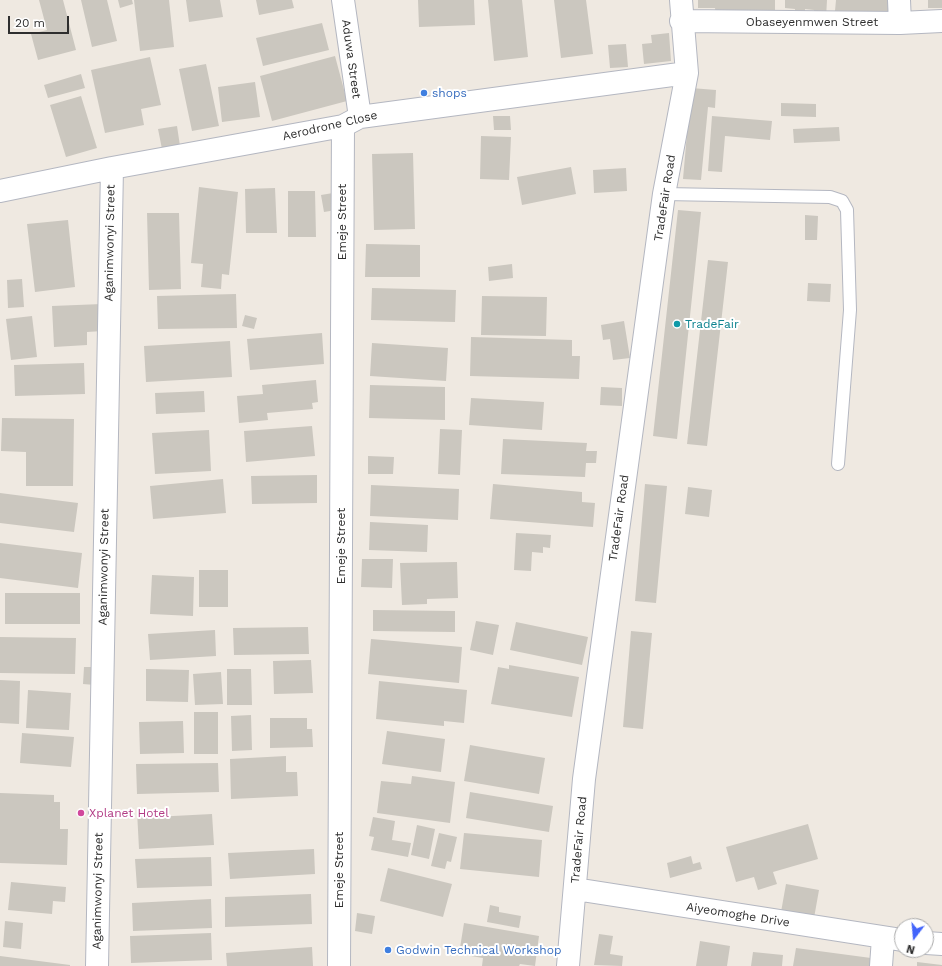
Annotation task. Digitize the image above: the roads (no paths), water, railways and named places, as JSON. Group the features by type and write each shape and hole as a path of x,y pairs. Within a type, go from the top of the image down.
{"street":[{"name":"Aduwa Street","path":"343,0 351,121"},
{"name":"TradeFair Road","path":"568,966 584,780 664,194 687,73 681,21 681,0"},
{"path":"899,0 900,23"},
{"name":"Obaseyenmwen Street","path":"681,21 900,23 942,21"},
{"name":"Aerodrone Close","path":"0,191 351,121 687,73"},
{"name":"Emeje Street","path":"338,966 351,121"},
{"name":"Aganimwonyi Street","path":"97,966 112,168"},
{"name":"Aiyeomoghe Drive","path":"574,889 893,939"},
{"path":"881,966 893,939"}],"lane":[{"path":"664,194 830,197 842,201 847,210 850,310 838,464"}],"place":[{"name":"shops","path":"424,93"},
{"name":"TradeFair","path":"677,324"},
{"name":"Xplanet Hotel","path":"81,813"},
{"name":"Godwin Technical Workshop","path":"388,950"}]}
